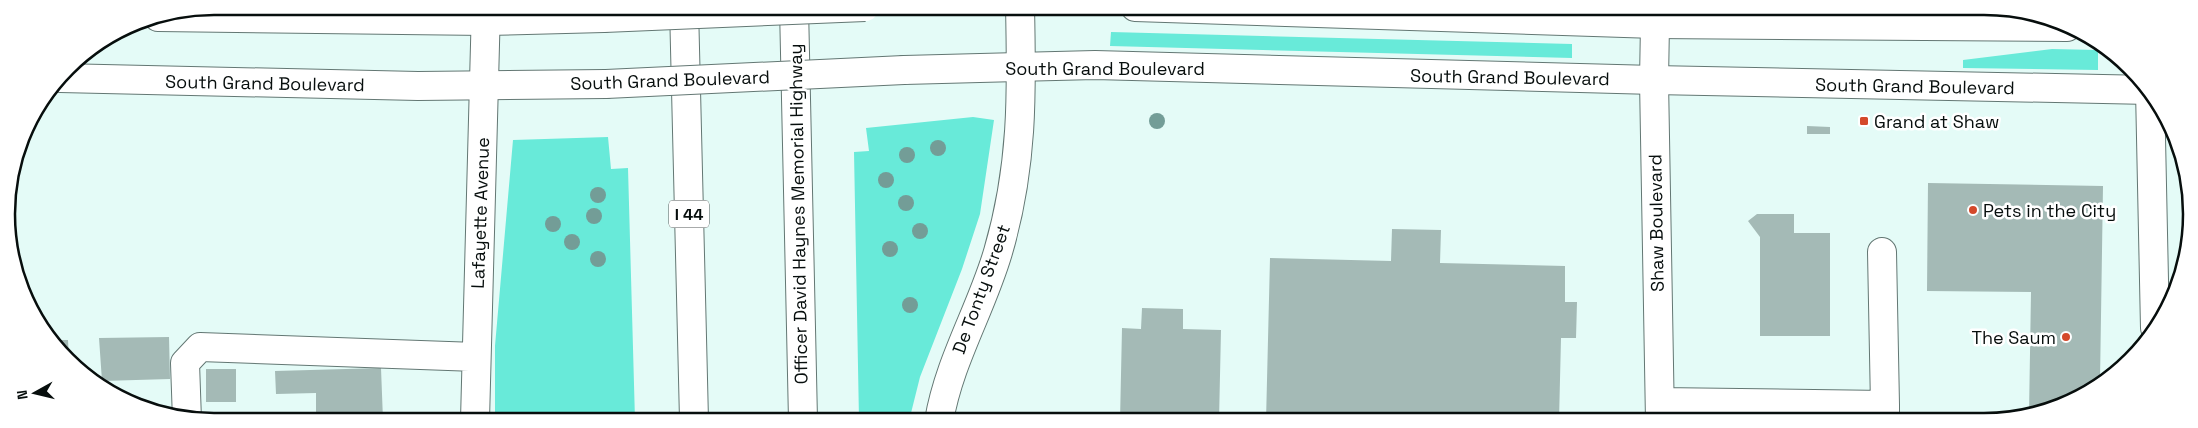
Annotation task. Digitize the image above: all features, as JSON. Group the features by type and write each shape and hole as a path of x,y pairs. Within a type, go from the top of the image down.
{"main road":[{"path":"190,17 377,15"},
{"name":"Lafayette Avenue","path":"475,413 486,15"},
{"path":"516,15 604,18 675,15"},
{"name":"I 44","path":"684,15 694,413"},
{"name":"Officer David Haynes Memorial Highway","path":"794,15 803,413"},
{"name":"De Tonty Street","path":"941,413 951,371 997,255 1007,218 1016,170 1021,128 1020,15"},
{"path":"1380,15 1654,24 2051,27"},
{"name":"Shaw Boulevard","path":"1654,24 1660,412"},
{"name":"South Grand Boulevard","path":"68,78 484,87 606,84 904,70 1095,65 1654,80 2139,90"},
{"path":"2151,106 2158,311"},
{"path":"1660,412 1885,413 1882,252"},
{"path":"187,411 185,363 200,347 476,357"}],"green space":[{"path":"1111,32 1572,44 1572,58 1110,46"},
{"path":"2052,49 2096,50 2098,51 2098,70 1963,68 1963,60"},
{"path":"973,117 994,120 980,214 962,269 920,377 911,413 859,413 854,152 869,151 866,128"},
{"path":"608,137 611,169 628,168 635,413 495,413 495,346 513,140"}],"building":[{"path":"1807,126 1830,127 1830,134 1807,134"},
{"name":"The Saum","path":"1928,183 2103,186 2100,375 2084,386 2060,398 2029,408 2031,292 1927,291"},
{"path":"1757,214 1794,214 1794,233 1830,233 1830,336 1760,336 1760,237 1748,221"},
{"path":"1392,229 1441,230 1440,263 1565,266 1565,302 1577,302 1576,338 1561,338 1559,413 1266,413 1270,258 1391,261"},
{"path":"1142,308 1183,309 1183,329 1221,330 1219,413 1120,413 1122,328 1141,329"},
{"path":"169,337 170,379 106,381 102,378 99,338"},
{"path":"60,340 68,340 69,350"},
{"path":"381,368 383,413 316,413 316,393 276,394 275,371"},
{"path":"206,369 236,369 236,402 206,402"}],"place":[{"name":"Grand at Shaw","path":"1864,121"},
{"name":"Pets in the City","path":"1973,210"},
{"name":"The Saum","path":"2066,337"}]}
